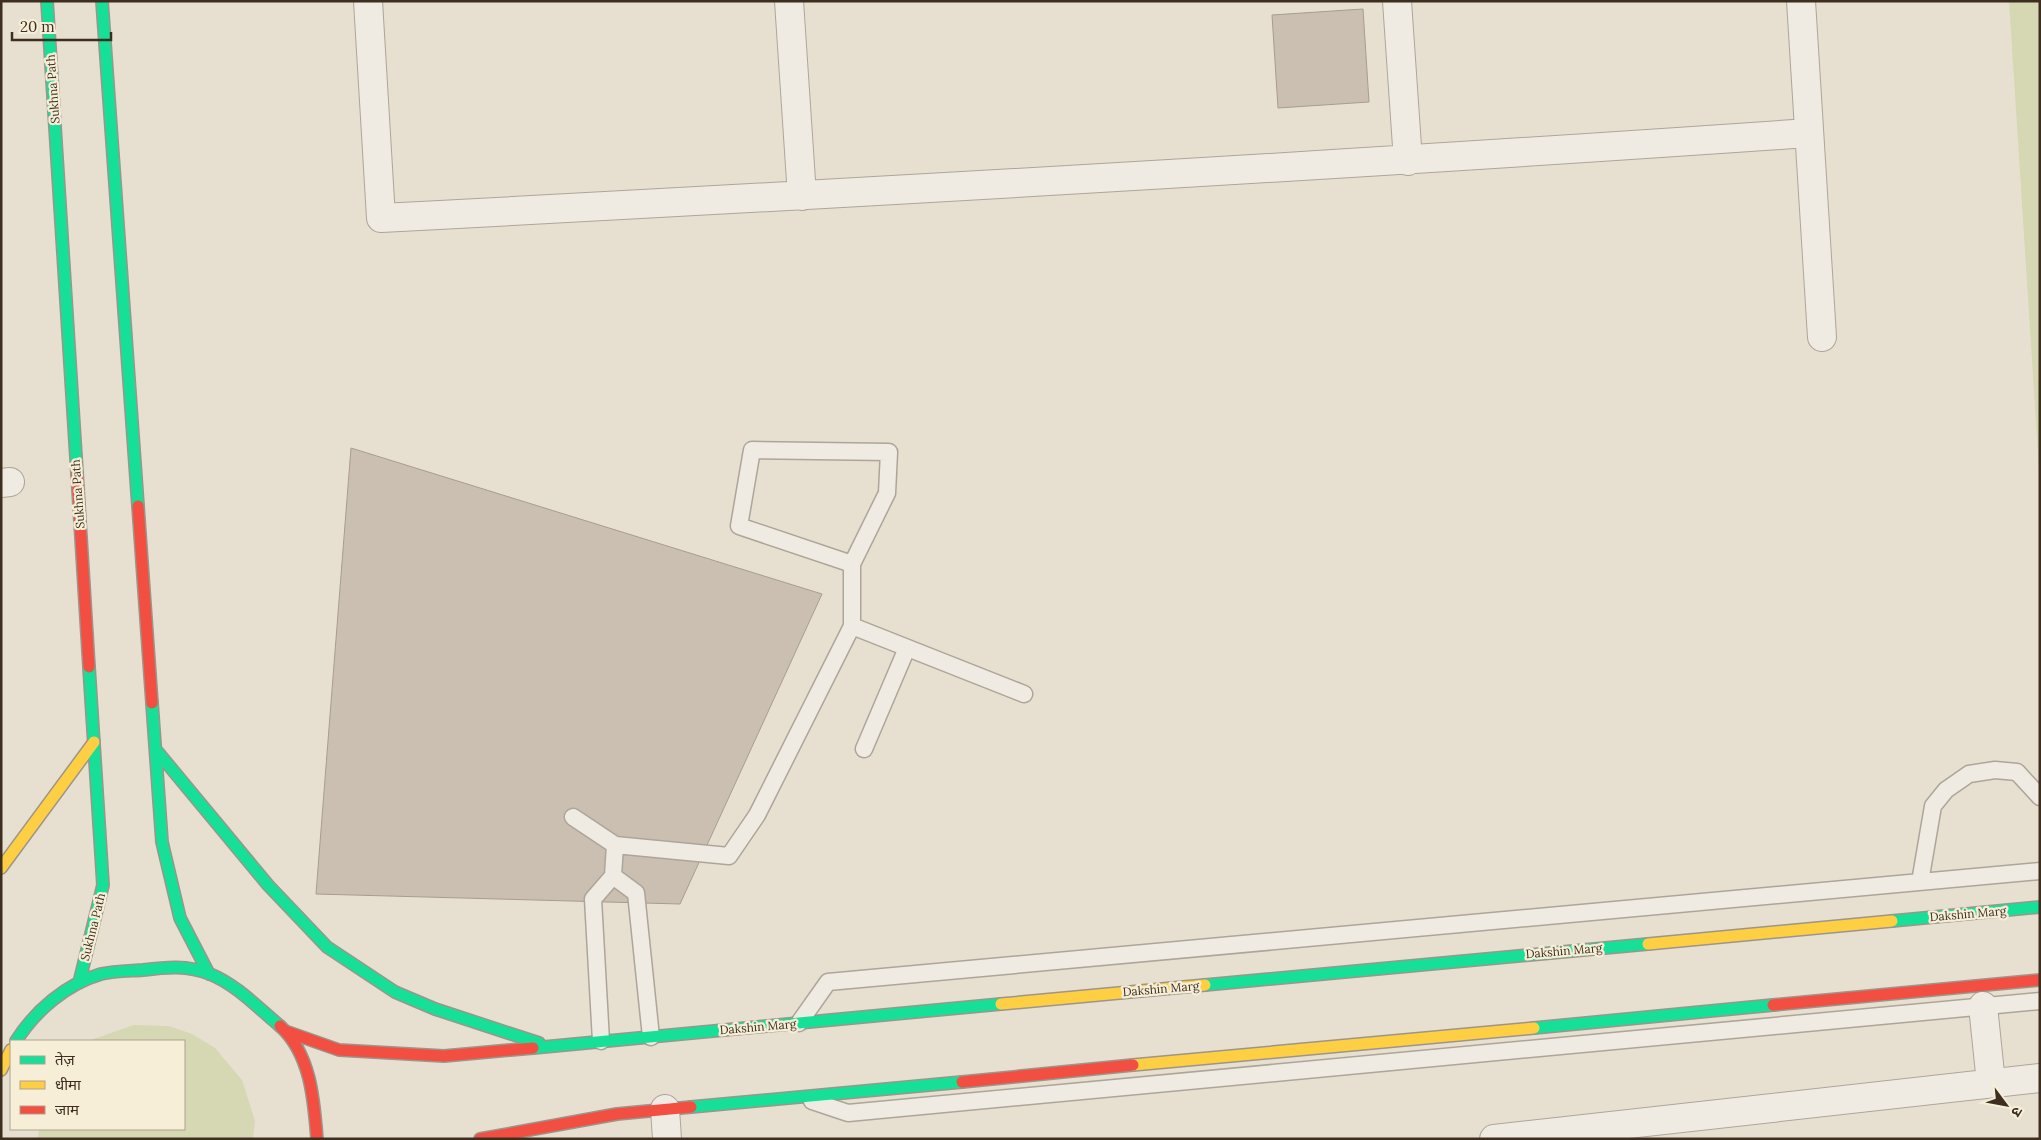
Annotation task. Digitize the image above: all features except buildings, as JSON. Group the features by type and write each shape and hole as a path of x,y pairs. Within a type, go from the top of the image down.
{"main road":[{"name":"Sukhna Path","path":"47,1 103,884 79,983"},
{"path":"102,1 162,842 180,918 209,974"},
{"path":"1,868 94,742"},
{"path":"156,750 268,885 327,947 395,992 435,1008 548,1046"},
{"name":"Dakshin Marg","path":"285,1031 339,1050 444,1056 2040,907"},
{"path":"17,1040 40,1011 52,1000 79,983 102,974 175,966 209,974 230,984 285,1031 300,1054 313,1090 317,1139"},
{"path":"480,1139 617,1114 665,1109 2040,980"},
{"path":"1,1068 10,1052"},
{"path":"512,1139 524,1131"}],"street":[{"path":"368,1 381,218 1408,161 1809,133"},
{"path":"789,1 802,196"},
{"path":"1397,1 1408,161"},
{"path":"1801,1 1822,338"},
{"path":"1983,1006 1990,1083"},
{"path":"1494,1139 2040,1078"},
{"path":"665,1109 667,1139"}],"lane":[{"path":"573,817 615,845 729,856 757,815 852,626 852,564 887,493 889,452 752,450 739,526 852,564"},
{"path":"852,626 1024,694"},
{"path":"864,749 907,648"},
{"path":"1920,882 1933,806 1946,790 1969,774 1996,770 2017,772 2040,797"},
{"path":"601,1041 593,899 613,876 615,845"},
{"path":"799,1023 828,982 2040,871"},
{"path":"613,876 636,893 651,1037"},
{"path":"800,1097 848,1113 2040,1001"}],"green space":[{"path":"2009,1 2040,1 2040,485"},
{"path":"134,1025 169,1026 192,1034 215,1048 242,1080 255,1121 253,1139 38,1139 39,1130 185,1130 185,1040 91,1040"}],"traffic: fast":[{"path":"47,1 77,473"},
{"path":"102,1 138,506"},
{"path":"79,983 103,885 89,667"},
{"path":"152,703 162,842 180,918 209,974"},
{"path":"156,750 268,885 327,947 395,992 435,1009 539,1043"},
{"path":"1892,921 2040,907"},
{"path":"1205,985 1648,944"},
{"path":"17,1040 42,1009 76,984 106,973 169,968 193,969 220,979 247,997 280,1026"},
{"path":"533,1048 1001,1004"},
{"path":"1534,1028 1773,1005"},
{"path":"691,1107 962,1082"}],"traffic: slow":[{"path":"1,868 94,742"},
{"path":"1648,944 1892,921"},
{"path":"1001,1004 1205,985"},
{"path":"1133,1065 1534,1028"},
{"path":"1,1070 10,1052"}],"traffic: jam":[{"path":"77,473 89,667"},
{"path":"138,506 152,703"},
{"path":"1773,1005 2040,980"},
{"path":"280,1026 290,1037 305,1064 312,1094 317,1139"},
{"path":"285,1031 339,1050 444,1056 533,1048"},
{"path":"962,1082 1133,1065"},
{"path":"480,1139 617,1114 691,1107"}]}
